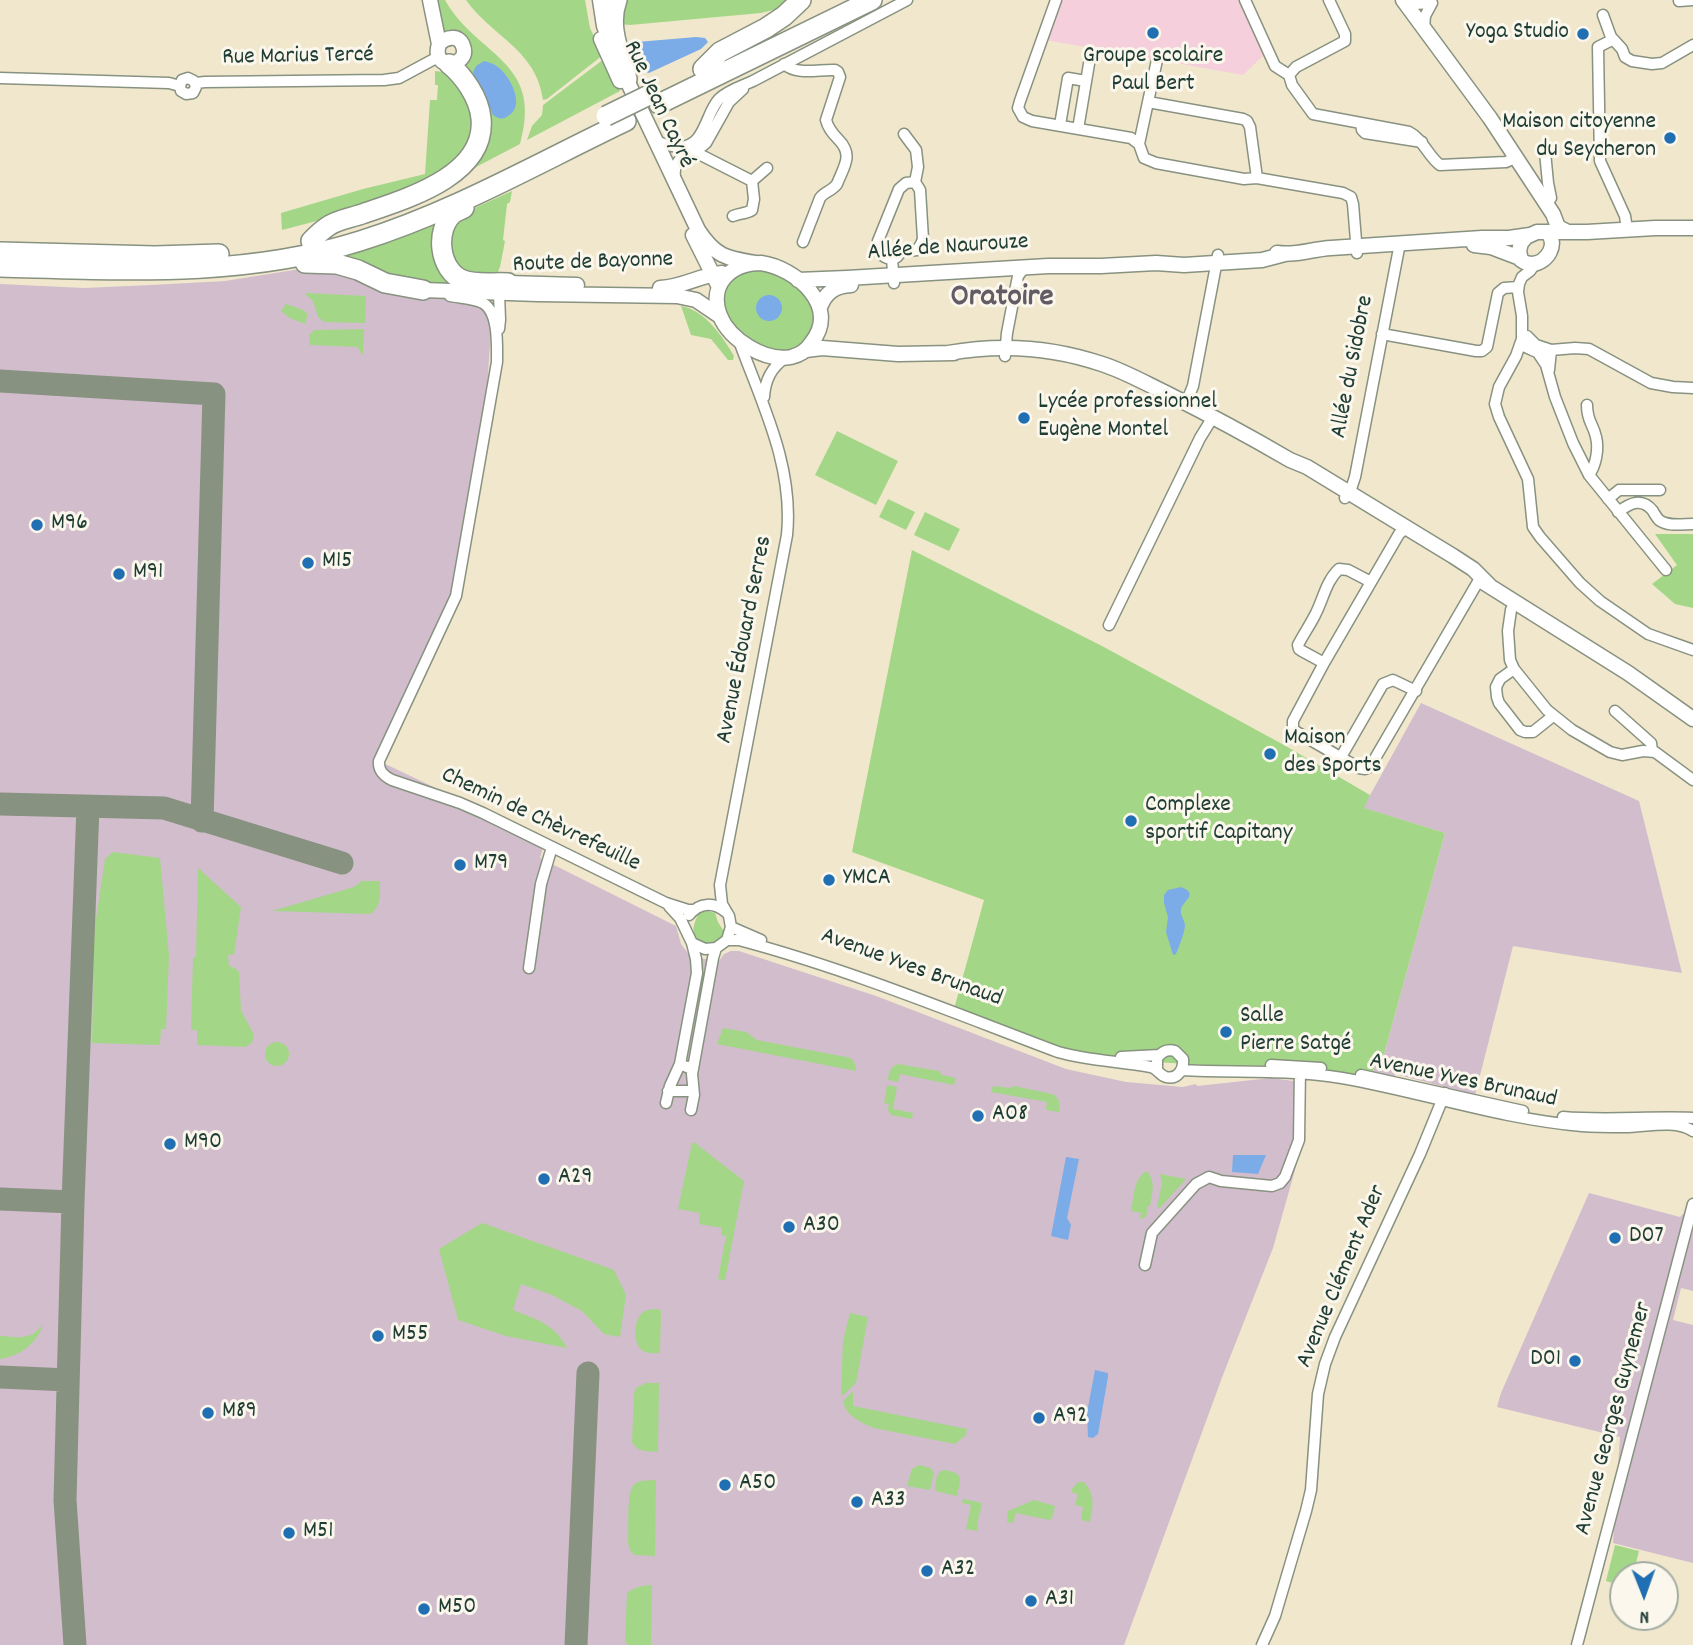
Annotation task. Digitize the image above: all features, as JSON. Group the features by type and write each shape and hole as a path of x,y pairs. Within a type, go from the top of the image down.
{"highway":[{"path":"617,0 613,11 613,31 627,79"},
{"path":"703,69 720,52 766,28 801,0"},
{"path":"0,252 209,255 358,242 430,216 626,121 703,69 842,0"},
{"path":"175,270 262,263 372,225 428,203 606,116 655,99 872,0"},
{"path":"314,247 328,225 401,200 446,179 472,156 482,134 481,112 459,72 442,55"},
{"path":"486,190 471,205 454,214 448,221 442,235 442,252 448,266 461,279 508,290"},
{"path":"0,267 215,273 320,262 351,268 384,283 423,290"}],"main road":[{"path":"429,0 442,55"},
{"name":"Rue Jean Cayré","path":"592,0 594,16 604,45 692,224"},
{"name":"Rue Jean Cayré","path":"600,0 604,26 692,224"},
{"path":"1398,247 1480,245 1525,261 1540,261 1553,247 1548,229 1515,158 1490,118 1403,0"},
{"path":"1654,228 1693,221"},
{"path":"682,285 699,263 700,252 692,224"},
{"path":"692,224 721,255 768,264 798,280 811,292 831,337 853,350"},
{"path":"1398,247 1509,237 1548,229 1587,232 1693,228"},
{"path":"1525,261 1519,251 1521,243 1548,229"},
{"path":"698,245 715,280 721,317 738,338 760,352 785,358 799,354 819,332 820,314"},
{"name":"Allée de Naurouze","path":"798,280 1051,273 1101,266 1156,263 1181,257 1217,259 1263,252 1322,256 1398,247"},
{"path":"715,280 742,265 755,263"},
{"name":"Allée de Naurouze","path":"820,314 827,294 837,287 894,279"},
{"name":"Route de Bayonne","path":"508,290 568,285 660,288 715,280"},
{"name":"Route de Bayonne","path":"423,290 683,296 696,300 721,317"},
{"path":"806,349 898,354 948,353 974,348 1062,354 1103,364 1186,403 1290,460 1404,530 1431,553 1485,583 1628,673 1693,719"}],"street":[{"path":"676,183 674,171 677,162 693,148 718,100 907,0"},
{"path":"1056,0 1018,108 1021,114 1027,119 1131,138 1139,144"},
{"path":"1245,0 1275,66 1289,75"},
{"path":"1289,75 1296,67 1345,41 1345,34 1329,0"},
{"path":"1403,0 1414,4 1434,1"},
{"path":"1679,1 1693,0"},
{"path":"1424,28 1425,16 1434,1"},
{"path":"1603,15 1612,40 1629,60 1648,64 1665,62 1693,45"},
{"path":"1612,40 1598,47 1600,161 1625,216 1627,229"},
{"name":"Rue Marius Tercé","path":"0,78 169,83 180,86 183,93 190,94 195,90 195,83 205,82 398,78 442,55"},
{"path":"1078,129 1090,58"},
{"path":"1157,60 1139,144 1144,158 1156,163 1244,179 1257,177 1349,195 1352,199 1357,250"},
{"path":"784,65 798,71 835,70 841,77 826,120 830,130 846,148 847,159 837,184 820,198 803,242"},
{"path":"1289,75 1292,85 1313,114 1361,124 1365,133 1422,142 1434,160 1443,166 1506,162 1515,158"},
{"path":"1060,125 1068,78 1086,81"},
{"path":"1148,102 1247,121 1257,177"},
{"path":"904,134 916,150 918,167 915,183 920,190 922,242 917,250 901,252 892,259 884,257 877,245 899,189 906,183 915,183"},
{"path":"657,141 663,145 693,148 752,181"},
{"path":"1545,152 1552,198 1548,229"},
{"path":"752,181 767,169"},
{"path":"733,216 752,210 752,181"},
{"name":"Allée du Sidobre","path":"1347,495 1355,477 1398,247"},
{"path":"892,259 894,279"},
{"path":"1186,403 1193,386 1217,259"},
{"path":"1525,261 1520,270 1521,340 1516,356 1499,387 1496,404 1499,417 1528,479 1534,530 1580,583 1600,601 1648,634 1693,650"},
{"path":"1005,352 1021,272"},
{"path":"1382,334 1482,351 1487,346 1498,293 1520,282"},
{"name":"Chemin de Chèvrefeuille","path":"423,290 437,295 471,299 487,306 493,317 497,344"},
{"name":"Chemin de Chèvrefeuille","path":"497,344 505,320 508,290"},
{"name":"Chemin de Chèvrefeuille","path":"508,290 500,320 497,362 456,596 378,764 381,772 392,780 483,813 666,903 694,910"},
{"path":"1521,340 1527,336 1536,345 1551,350"},
{"name":"Avenue Édouard Serres","path":"726,912 720,884 787,535 789,505 785,473 764,404 738,338"},
{"path":"1521,340 1538,353 1548,373 1568,431 1589,475 1666,570"},
{"path":"1538,353 1589,349 1651,383 1693,388"},
{"path":"1548,373 1551,350"},
{"path":"752,375 773,368 785,358"},
{"path":"764,404 765,387 773,368"},
{"path":"1587,405 1587,416 1596,437 1596,459 1589,475"},
{"path":"1109,625 1213,417"},
{"path":"1608,499 1619,490 1660,490"},
{"path":"1618,512 1630,504 1640,502 1650,507 1660,521 1693,524"},
{"path":"1404,530 1371,582 1293,719 1292,726 1295,731 1361,769 1371,766 1485,583"},
{"path":"1324,663 1298,649 1298,645 1335,574 1339,569 1346,570 1371,582"},
{"path":"1516,602 1511,610 1508,631 1510,660 1514,670 1553,716 1610,752 1622,755 1652,751 1693,780"},
{"path":"1514,670 1500,679 1496,694 1499,703 1518,728 1533,732 1553,716"},
{"path":"1341,757 1383,684 1394,680 1416,691"},
{"path":"1615,711 1651,743 1652,751"},
{"path":"529,969 541,884 552,847"},
{"name":"Avenue Édouard Serres","path":"705,904 720,884"},
{"name":"Chemin de Chèvrefeuille","path":"666,903 686,929"},
{"path":"666,1103 678,1068 697,973 692,943 686,929 689,916 705,904 713,904 726,912 732,927 727,940 716,948 705,949 692,943"},
{"name":"Avenue Yves Brunaud","path":"732,927 762,940 873,975 1056,1045 1091,1055 1125,1058 1160,1055"},
{"name":"Avenue Yves Brunaud","path":"727,940 739,940 826,965 1058,1052 1157,1069"},
{"path":"691,1110 693,1069 716,948"},
{"path":"1172,1050 1178,1053 1182,1065 1179,1074 1170,1077 1157,1069 1157,1061 1163,1052 1172,1050"},
{"name":"Avenue Yves Brunaud","path":"1182,1065 1300,1070 1373,1077 1486,1111 1583,1126 1671,1125 1693,1131"},
{"path":"678,1068 693,1069"},
{"path":"1145,1265 1152,1233 1196,1184 1209,1177 1221,1181 1272,1186 1285,1177 1299,1140 1300,1070"},
{"path":"668,1091 693,1091"},
{"name":"Avenue Yves Brunaud","path":"1444,1097 1574,1118 1693,1118"},
{"name":"Avenue Clément Ader","path":"1262,1645 1276,1612 1311,1490 1318,1394 1325,1364 1444,1097"},
{"name":"Avenue Georges Guynemer","path":"1577,1645 1693,1205"}],"shaded area":[{"name":"Groupe scolaire Paul Bert","path":"1061,0 1241,0 1264,55 1243,75 1046,40"},
{"path":"325,265 422,296 460,300 484,307 489,314 491,330 483,448 459,585 379,761 545,840 540,858 676,926 681,944 691,957 719,961 724,954 739,951 876,996 1066,1069 1126,1082 1183,1087 1271,1078 1301,1082 1304,1138 1273,1248 1223,1375 1124,1645 0,1645 0,284 84,288 225,281"},
{"path":"1421,703 1639,801 1682,973 1513,946 1475,1095 1395,1074 1394,1077 1373,1073 1375,1064 1384,1054 1445,833 1363,808"},
{"path":"1589,1193 1680,1217 1693,1204 1693,1291 1681,1288 1673,1320 1693,1325 1693,1563 1613,1543 1620,1437 1497,1407"}],"green space":[{"path":"434,0 445,0 458,19 504,62 523,94 525,116 520,144 476,167 472,164 483,146 460,66 471,52 466,38 442,33"},
{"path":"466,0 585,0 590,28 603,55 543,100 532,68"},
{"path":"625,0 788,0 777,9 761,13 630,25 620,24"},
{"path":"604,59 620,91 527,140 532,126 542,115 543,105"},
{"path":"435,71 444,72 464,90 475,125 465,154 431,180 328,218 282,230 281,213 425,174 430,100 437,100"},
{"path":"512,191 507,204 500,267 495,279 476,279 454,267 448,233 468,211"},
{"path":"444,219 438,243 473,287 410,283 336,258 372,247"},
{"path":"762,268 791,283 808,298 813,307 812,328 803,341 793,348 774,349 756,342 733,325 726,313 725,299 731,281 741,272","holes":["765,296 780,302 778,317 758,315 757,304"]},
{"path":"306,293 366,296 365,323 324,322 318,317 313,301"},
{"path":"286,304 308,314 305,324 281,311"},
{"path":"681,306 698,313 712,325 734,356 733,360 728,360 711,339 691,335"},
{"path":"364,329 363,355 357,347 310,345 309,335 314,330"},
{"path":"837,431 898,461 876,505 815,475"},
{"path":"888,499 915,512 906,530 879,517"},
{"path":"925,512 960,529 949,551 914,535"},
{"path":"1655,534 1693,534 1693,608 1675,604 1652,584 1677,565"},
{"name":"Complexe sportif Capitany","path":"912,550 1102,646 1284,745 1370,795 1364,808 1445,833 1384,1054 1375,1064 1373,1073 1360,1075 1300,1066 1118,1060 1075,1054 954,1009 984,900 852,852"},
{"path":"113,852 160,858 169,956 166,1029 161,1029 160,1045 92,1043 94,933 105,859"},
{"path":"198,868 241,907 234,955 228,955 229,966 239,972 241,1010 254,1035 252,1043 245,1047 197,1045 197,1030 191,1030"},
{"path":"362,881 380,881 378,904 370,914 272,911 354,887"},
{"path":"699,913 715,913 725,933 710,946 696,940 693,930"},
{"path":"723,1028 746,1032 757,1040 851,1058 856,1071 717,1044"},
{"path":"277,1042 286,1045 289,1054 286,1063 277,1066 268,1063 265,1054 268,1045"},
{"path":"898,1064 939,1071 942,1075 956,1078 954,1085 900,1074 898,1082 888,1080 890,1070"},
{"path":"887,1085 897,1087 893,1109 913,1113 912,1119 891,1115 889,1104 884,1103"},
{"path":"993,1086 1014,1086 1052,1094 1059,1102 1059,1112 1046,1110 1047,1102 991,1092"},
{"path":"692,1143 744,1181 725,1280 718,1279 726,1236 721,1235 722,1228 699,1224 700,1213 678,1209"},
{"path":"1145,1172 1148,1172 1153,1184 1146,1217 1140,1219 1141,1213 1131,1211 1136,1184"},
{"path":"1160,1174 1186,1179 1160,1208 1157,1207 1162,1183"},
{"path":"482,1223 614,1270 626,1295 620,1337 604,1334 582,1311 552,1295 521,1284 513,1310 551,1328 567,1348 506,1336 458,1320 439,1249"},
{"path":"661,1310 660,1353 643,1351 636,1338 639,1317 644,1311"},
{"path":"850,1313 868,1317 856,1383 842,1396 843,1341"},
{"path":"43,1324 37,1337 27,1348 0,1359 0,1336 29,1336"},
{"path":"646,1383 659,1383 658,1452 640,1450 632,1442 634,1394 636,1388"},
{"path":"853,1391 853,1406 967,1429 966,1435 955,1444 874,1428 855,1418 844,1406 843,1401"},
{"path":"919,1465 931,1468 934,1473 930,1490 907,1486 912,1469"},
{"path":"944,1470 960,1477 957,1496 935,1491 937,1475"},
{"path":"656,1480 655,1556 634,1555 628,1543 631,1489 639,1482"},
{"path":"1078,1482 1084,1482 1092,1497 1090,1522 1081,1520 1083,1507 1075,1505 1078,1494 1071,1492"},
{"path":"963,1499 982,1503 977,1531 966,1529 971,1505 962,1503"},
{"path":"1034,1500 1055,1506 1052,1518 1049,1520 1016,1513 1013,1523 1007,1522 1008,1511"},
{"path":"1615,1545 1639,1551 1636,1561 1611,1561"},
{"path":"652,1585 651,1645 628,1645 625,1641 627,1593"}],"water":[{"path":"705,38 708,42 701,49 649,73 640,70 631,51 631,45 637,42"},
{"path":"484,61 500,69 514,90 516,105 504,118 493,115 473,72 476,66"},
{"path":"769,295 778,299 782,308 778,317 769,321 760,317 756,308 760,299"},
{"path":"1181,887 1190,895 1181,909 1185,924 1176,954 1173,955 1166,932 1168,917 1164,895 1168,890"},
{"path":"1233,1155 1266,1155 1258,1174 1232,1172"},
{"path":"1066,1157 1079,1159 1067,1218 1071,1225 1068,1240 1051,1236"},
{"path":"1095,1370 1108,1373 1108,1377 1098,1434 1093,1438 1088,1437 1087,1413"}],"taxiway":[{"path":"0,381 214,394 202,821"},
{"path":"0,804 164,808 342,863"},
{"path":"75,1645 65,1500 88,807"},
{"path":"0,1199 73,1202"},
{"path":"576,1645 588,1373"},
{"path":"0,1377 68,1380"}],"place":[{"name":"Groupe scolaire Paul Bert","path":"1153,33"},
{"name":"Yoga Studio","path":"1583,34"},
{"name":"Maison citoyenne du Seycheron","path":"1670,138"},
{"name":"Lycée professionnel Eugène Montel","path":"1024,418"},
{"name":"M96","path":"37,525"},
{"name":"M15","path":"308,563"},
{"name":"M91","path":"119,574"},
{"name":"Maison des Sports","path":"1270,754"},
{"name":"Complexe sportif Capitany","path":"1131,821"},
{"name":"M79","path":"460,865"},
{"name":"YMCA","path":"829,880"},
{"name":"Salle Pierre Satgé","path":"1226,1032"},
{"name":"A08","path":"978,1116"},
{"name":"M90","path":"170,1144"},
{"name":"A29","path":"544,1179"},
{"name":"A30","path":"789,1227"},
{"name":"D07","path":"1615,1238"},
{"name":"M55","path":"378,1336"},
{"name":"D01","path":"1575,1361"},
{"name":"M89","path":"208,1413"},
{"name":"A92","path":"1039,1418"},
{"name":"A50","path":"725,1485"},
{"name":"A33","path":"857,1502"},
{"name":"M51","path":"289,1533"},
{"name":"A32","path":"927,1571"},
{"name":"A31","path":"1031,1601"},
{"name":"M50","path":"424,1609"}],"district":[{"name":"Oratoire","path":"1002,300"}]}
